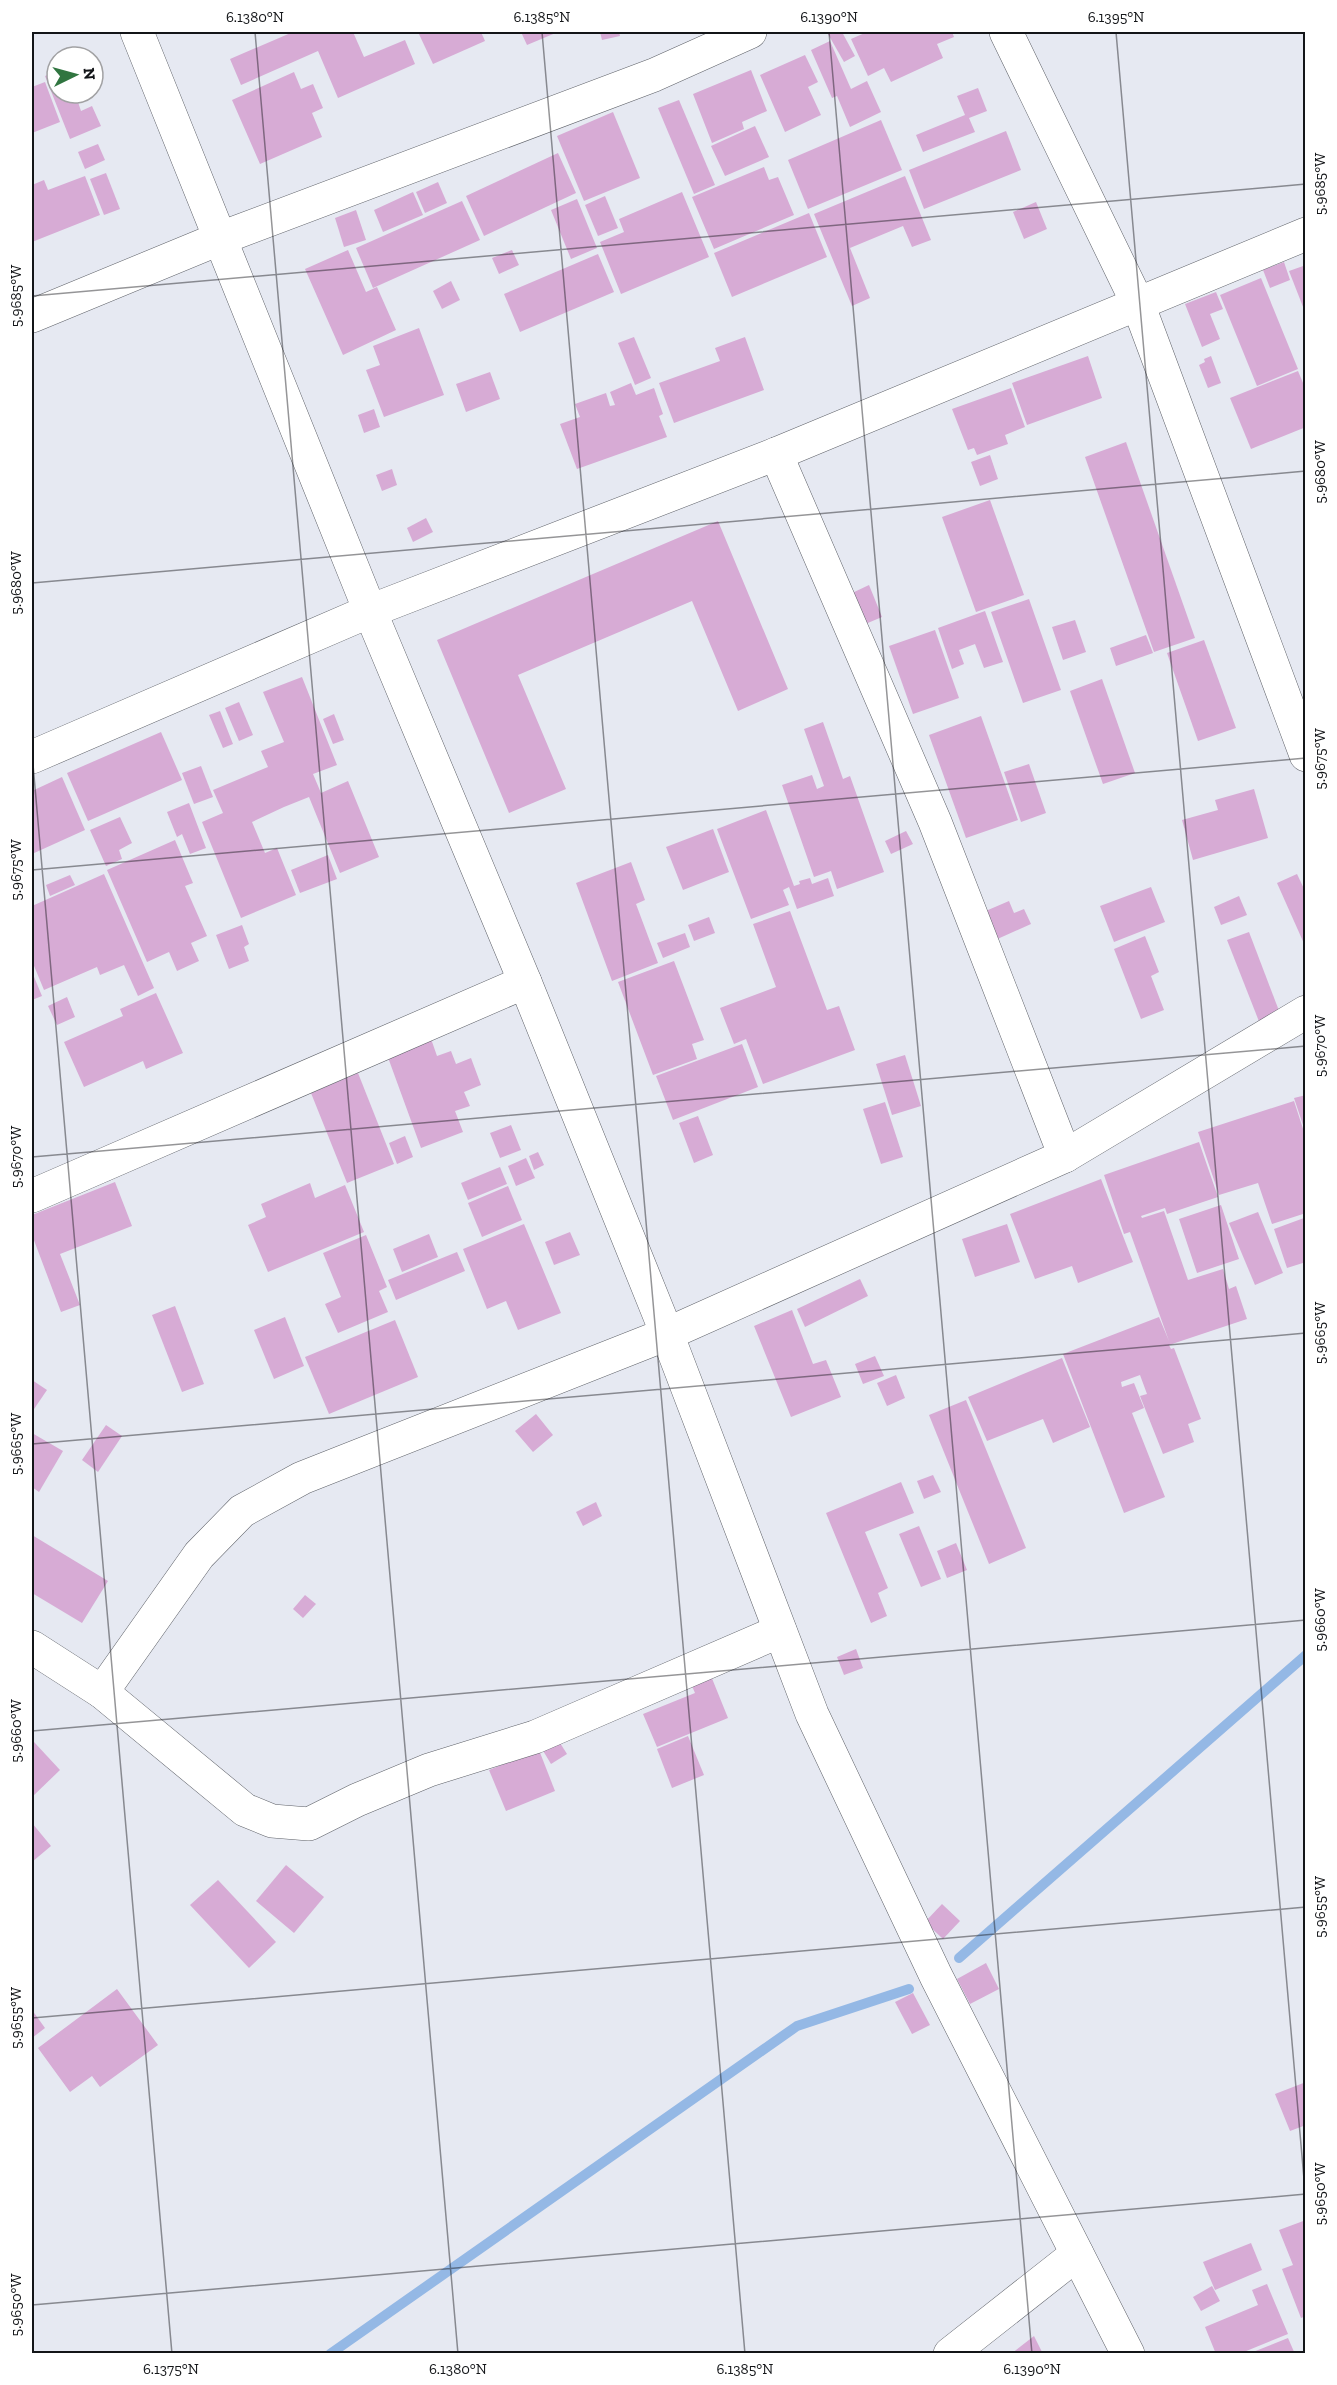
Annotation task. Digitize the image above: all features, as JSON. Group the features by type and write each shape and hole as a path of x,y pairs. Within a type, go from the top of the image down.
{"street":[{"path":"137,32 370,611 525,982 667,1334 812,1714 931,1965 1128,2354"},
{"path":"32,316 221,238 654,75 750,32"},
{"path":"1006,32 1138,304 1305,755"},
{"path":"32,757 370,611 776,454 1305,234"},
{"path":"776,454 935,822 1065,1155"},
{"path":"32,1196 525,982"},
{"path":"102,1692 199,1555 242,1511 302,1478 667,1334 1065,1155 1305,1012"},
{"path":"32,1647 102,1692 245,1810 272,1821 309,1824 357,1800 429,1770 535,1737 780,1631"},
{"path":"950,2354 1077,2254"}],"building":[{"path":"293,32 353,32 364,57 405,40 415,64 338,98 318,51 241,85 230,59"},
{"path":"418,32 481,32 485,41 433,64"},
{"path":"521,32 558,32 527,45"},
{"path":"600,32 619,32 620,36 602,40"},
{"path":"842,32 855,56 844,62 828,34"},
{"path":"867,32 952,32 954,37 937,44 943,58 891,82 884,68 868,76 851,39"},
{"path":"830,41 851,89 867,81 881,112 850,127 837,96 832,98 811,50"},
{"path":"805,55 818,82 808,87 821,115 785,132 760,75"},
{"path":"751,70 767,111 742,122 744,129 712,143 693,94"},
{"path":"294,72 301,89 313,84 323,108 312,113 322,137 260,164 232,100"},
{"path":"45,82 45,105 54,105 60,122 32,133 32,87"},
{"path":"978,88 987,111 969,118 975,132 923,152 916,135 965,115 957,96"},
{"path":"679,100 715,185 694,194 658,108"},
{"path":"57,105 79,105 81,111 92,106 101,126 70,139"},
{"path":"613,112 640,178 584,201 557,136"},
{"path":"881,120 902,170 808,209 788,160"},
{"path":"755,126 769,157 725,176 711,146"},
{"path":"1006,131 1021,170 924,209 909,170"},
{"path":"98,144 105,160 85,169 78,152"},
{"path":"558,153 576,193 484,236 466,196"},
{"path":"764,167 769,180 778,177 794,215 714,249 692,197"},
{"path":"106,173 120,209 104,215 90,179"},
{"path":"85,176 100,215 32,242 32,185 44,180 48,190"},
{"path":"905,176 931,240 912,247 903,226 850,248 870,298 852,306 814,214"},
{"path":"438,182 447,203 425,213 416,192"},
{"path":"413,192 423,215 383,232 374,210"},
{"path":"682,192 709,257 621,294 600,242 624,232 619,219"},
{"path":"605,196 618,228 598,236 585,205"},
{"path":"577,199 597,248 571,259 551,210"},
{"path":"462,201 480,240 373,288 356,248"},
{"path":"1036,202 1047,229 1024,239 1013,212"},
{"path":"356,210 366,240 344,247 335,218"},
{"path":"809,213 827,257 732,297 714,253"},
{"path":"348,250 366,292 377,287 396,330 343,355 305,269"},
{"path":"512,250 519,265 499,274 492,258"},
{"path":"598,254 614,292 520,332 504,294"},
{"path":"1284,262 1290,280 1270,288 1263,270"},
{"path":"1306,265 1306,312 1305,312 1289,271"},
{"path":"1261,278 1298,369 1257,386 1220,295"},
{"path":"451,281 460,300 442,309 433,291"},
{"path":"1216,292 1223,309 1210,314 1220,339 1202,347 1185,304"},
{"path":"419,328 444,395 384,417 366,370 380,365 373,346"},
{"path":"634,337 651,378 635,385 618,343"},
{"path":"745,337 764,390 674,423 659,383 720,361 715,348"},
{"path":"1088,356 1102,398 1027,425 1012,383"},
{"path":"1211,356 1221,383 1208,388 1199,365"},
{"path":"1298,371 1306,390 1306,427 1251,449 1230,398"},
{"path":"490,372 500,399 466,412 456,384"},
{"path":"631,383 636,395 654,388 663,414 659,416 667,437 577,469 560,424 580,417 575,404 606,393 610,406 615,405 610,392"},
{"path":"1011,388 1025,427 1005,435 1008,444 977,455 974,448 968,450 952,409"},
{"path":"374,409 380,427 364,433 358,415"},
{"path":"1126,442 1195,638 1154,652 1085,457"},
{"path":"990,455 998,479 980,486 971,462"},
{"path":"392,469 397,485 382,491 376,475"},
{"path":"990,500 1024,595 976,612 942,517"},
{"path":"426,518 433,532 413,542 407,528"},
{"path":"718,521 788,689 738,711 692,601 518,675 566,789 509,813 437,640"},
{"path":"869,585 882,617 863,625 850,594"},
{"path":"1029,599 1061,690 1023,703 991,612"},
{"path":"985,611 1003,662 984,668 975,644 959,650 964,664 952,669 938,628"},
{"path":"1075,620 1086,652 1063,660 1052,627"},
{"path":"935,630 959,698 913,714 889,646"},
{"path":"1146,635 1153,653 1116,666 1110,648"},
{"path":"1204,640 1236,728 1198,741 1167,653"},
{"path":"302,677 337,765 313,774 321,793 348,781 379,857 340,873 309,797 284,807 252,822 265,853 277,848 296,895 241,918 202,822 223,813 213,790 268,767 261,751 284,742 263,692"},
{"path":"1102,679 1135,773 1103,784 1070,691"},
{"path":"239,702 253,735 239,741 225,708"},
{"path":"220,711 233,744 223,748 209,715"},
{"path":"334,714 344,740 333,744 323,719"},
{"path":"981,716 1018,820 966,838 929,735"},
{"path":"823,722 843,779 850,776 884,872 837,889 831,871 814,877 782,785 812,775 817,789 824,786 804,729"},
{"path":"161,732 182,780 88,821 67,773"},
{"path":"1029,764 1046,813 1021,822 1004,772"},
{"path":"201,766 213,797 194,804 182,773"},
{"path":"62,777 85,830 32,854 32,791"},
{"path":"1254,789 1268,838 1193,860 1182,820 1218,810 1215,800"},
{"path":"189,803 206,848 190,854 182,834 177,837 167,812"},
{"path":"766,810 794,886 800,884 799,881 810,878 812,884 828,878 834,896 797,909 789,887 783,890 789,905 751,919 717,829"},
{"path":"120,817 132,843 119,850 122,859 106,866 90,830"},
{"path":"713,829 729,872 683,890 666,847"},
{"path":"906,831 913,844 891,854 885,841"},
{"path":"175,840 193,883 185,886 207,936 191,943 199,961 177,971 169,952 147,962 107,870"},
{"path":"328,855 337,879 300,893 291,870"},
{"path":"631,862 645,900 636,904 658,963 612,981 576,883"},
{"path":"104,874 154,988 138,996 124,965 100,975 97,967 44,990 32,961 32,906"},
{"path":"1297,874 1306,893 1306,948 1277,883"},
{"path":"70,875 75,885 50,896 46,885"},
{"path":"1151,887 1165,922 1114,942 1100,906"},
{"path":"1239,896 1247,915 1221,925 1214,907"},
{"path":"1009,901 1014,913 1024,909 1031,924 993,941 981,913"},
{"path":"790,911 827,1010 839,1006 855,1050 763,1084 746,1039 734,1044 720,1008 776,987 753,924"},
{"path":"709,917 715,933 694,941 688,925"},
{"path":"242,925 249,944 244,947 249,961 229,969 216,935"},
{"path":"1249,932 1281,1016 1260,1024 1227,940"},
{"path":"685,933 690,947 663,958 657,943"},
{"path":"1145,936 1159,972 1151,976 1164,1010 1141,1019 1114,949"},
{"path":"674,961 704,1040 692,1044 697,1059 653,1075 618,982"},
{"path":"32,972 42,996 32,1000"},
{"path":"156,993 183,1053 146,1069 143,1061 84,1087 64,1042 123,1016 120,1009"},
{"path":"67,997 75,1017 57,1025 48,1006"},
{"path":"430,1036 437,1056 451,1051 456,1064 471,1058 481,1085 464,1092 470,1106 455,1111 463,1132 421,1148 386,1052"},
{"path":"742,1044 758,1087 673,1120 656,1076"},
{"path":"905,1055 921,1106 892,1115 876,1064"},
{"path":"358,1073 394,1164 347,1183 311,1093"},
{"path":"1306,1095 1306,1131 1305,1131 1294,1098"},
{"path":"1294,1101 1306,1138 1306,1262 1287,1268 1274,1229 1304,1218 1303,1214 1272,1224 1258,1183 1219,1195 1198,1132"},
{"path":"885,1102 903,1157 881,1164 863,1109"},
{"path":"698,1116 713,1155 694,1163 679,1123"},
{"path":"511,1125 521,1150 500,1158 490,1133"},
{"path":"405,1136 413,1157 397,1164 389,1143"},
{"path":"1199,1142 1218,1197 1167,1214 1165,1208 1141,1216 1142,1218 1164,1211 1188,1280 1223,1269 1229,1289 1236,1286 1247,1319 1169,1345 1171,1349 1174,1348 1201,1419 1188,1424 1194,1442 1163,1454 1140,1396 1147,1394 1140,1375 1121,1382 1122,1387 1134,1383 1144,1408 1132,1413 1165,1497 1124,1513 1063,1354 1159,1317 1169,1341 1130,1232 1124,1234 1104,1175"},
{"path":"538,1152 544,1165 534,1170 529,1156"},
{"path":"526,1158 535,1178 516,1186 508,1166"},
{"path":"500,1167 507,1184 468,1200 461,1183"},
{"path":"1101,1179 1133,1262 1078,1283 1072,1266 1035,1279 1010,1214"},
{"path":"115,1182 132,1226 60,1254 80,1305 61,1312 32,1235 32,1215"},
{"path":"310,1183 315,1198 345,1185 364,1232 268,1272 248,1225 266,1217 261,1204"},
{"path":"508,1186 522,1220 482,1237 468,1203"},
{"path":"1221,1205 1239,1259 1197,1273 1179,1219"},
{"path":"1258,1212 1283,1273 1255,1285 1229,1223"},
{"path":"524,1224 561,1313 518,1330 506,1301 487,1309 463,1249"},
{"path":"1007,1224 1020,1262 975,1277 962,1239"},
{"path":"570,1232 580,1255 554,1265 545,1242"},
{"path":"429,1234 438,1257 402,1272 393,1249"},
{"path":"366,1235 387,1287 379,1291 388,1312 338,1333 325,1304 341,1297 323,1253"},
{"path":"457,1252 465,1271 396,1300 388,1280"},
{"path":"860,1279 868,1296 805,1327 797,1309"},
{"path":"175,1306 204,1384 182,1392 152,1315"},
{"path":"792,1310 813,1364 826,1360 841,1397 791,1417 754,1326"},
{"path":"285,1317 304,1366 274,1379 254,1330"},
{"path":"395,1320 418,1377 329,1414 305,1357"},
{"path":"875,1356 884,1376 863,1384 855,1364"},
{"path":"1062,1358 1090,1427 1053,1443 1043,1419 987,1441 968,1397"},
{"path":"896,1375 905,1398 887,1406 877,1383"},
{"path":"32,1380 47,1390 32,1412"},
{"path":"966,1400 1026,1548 989,1564 929,1415"},
{"path":"536,1414 553,1435 533,1452 515,1431"},
{"path":"106,1425 122,1436 98,1472 82,1460"},
{"path":"32,1433 63,1451 39,1492 32,1487"},
{"path":"933,1475 941,1492 924,1499 917,1481"},
{"path":"901,1482 914,1513 865,1532 888,1588 878,1593 887,1616 871,1623 826,1513"},
{"path":"596,1502 602,1516 583,1526 576,1512"},
{"path":"919,1526 941,1579 921,1587 899,1534"},
{"path":"32,1535 108,1581 82,1623 32,1593"},
{"path":"956,1543 967,1570 947,1578 937,1551"},
{"path":"305,1595 316,1604 303,1618 293,1609"},
{"path":"856,1649 863,1668 844,1675 837,1657"},
{"path":"709,1671 728,1718 657,1747 643,1714 695,1693 689,1679"},
{"path":"555,1735 567,1754 551,1764 539,1744"},
{"path":"688,1736 704,1775 672,1788 657,1749"},
{"path":"34,1742 60,1770 32,1797 32,1745"},
{"path":"539,1750 555,1791 506,1811 489,1770"},
{"path":"32,1823 51,1846 32,1862"},
{"path":"286,1865 324,1897 294,1933 256,1901"},
{"path":"218,1880 276,1942 249,1968 190,1905"},
{"path":"942,1904 960,1921 943,1939 925,1922"},
{"path":"986,1963 999,1989 970,2004 957,1979"},
{"path":"117,1989 158,2045 100,2087 92,2076 70,2092 38,2048"},
{"path":"913,1993 930,2025 912,2034 895,2002"},
{"path":"32,2010 45,2028 32,2038"},
{"path":"1306,2082 1306,2125 1290,2131 1275,2094"},
{"path":"1306,2220 1306,2316 1301,2318 1282,2269 1293,2265 1279,2230"},
{"path":"1251,2243 1262,2270 1215,2290 1203,2262"},
{"path":"1267,2284 1288,2334 1239,2354 1216,2354 1205,2327 1258,2305 1252,2290"},
{"path":"1212,2286 1220,2301 1201,2311 1193,2297"},
{"path":"1034,2336 1043,2354 1011,2354"},
{"path":"1288,2338 1295,2354 1254,2354 1253,2352"}],"waterway":[{"path":"959,1958 1306,1655"},
{"path":"330,2354 797,2026 909,1989"}]}
